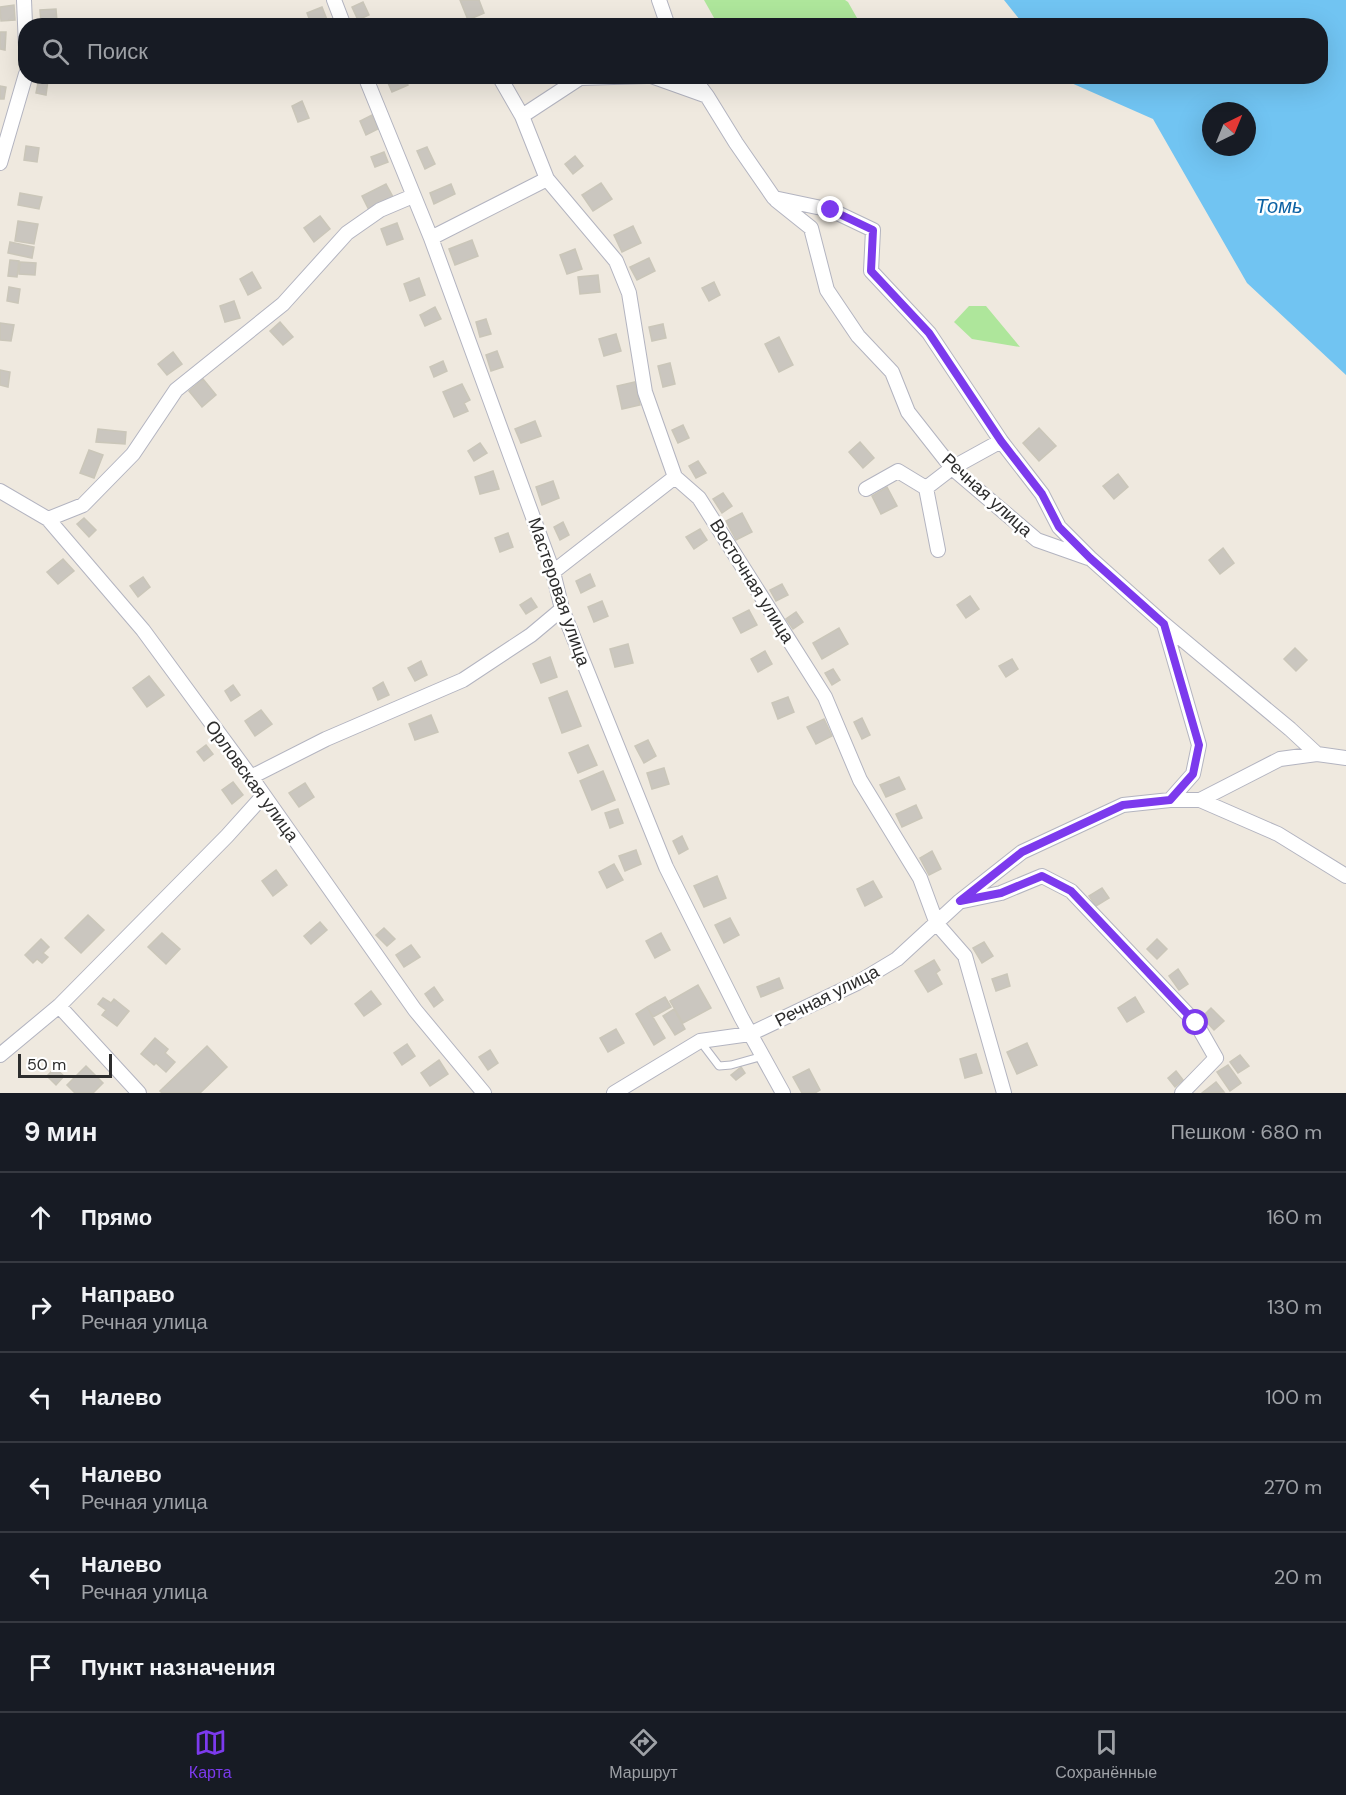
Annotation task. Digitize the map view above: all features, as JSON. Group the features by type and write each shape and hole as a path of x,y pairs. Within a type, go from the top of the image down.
{"street":[{"path":"24,0 25,18"},
{"path":"333,0 341,18"},
{"path":"658,0 665,18"},
{"path":"0,163 23,84"},
{"name":"Мастеровая улица","path":"368,84 431,238 553,572 562,609 666,867 750,1034 783,1093"},
{"name":"Восточная улица","path":"504,84 522,116 548,179 616,261 628,293 645,392 675,477 699,498 825,697 860,780 920,878 937,924 965,956 1004,1093"},
{"path":"522,116 571,84"},
{"path":"672,84 707,96"},
{"name":"Речная улица","path":"698,84 774,198 811,228 827,290 858,336 892,372 908,412 952,468 1037,540 1090,558"},
{"path":"431,238 548,179"},
{"path":"48,519 83,505 133,454 176,390 283,303 347,233 380,210 413,196"},
{"name":"Речная улица","path":"774,198 831,210 873,230 871,271 929,333 1001,441 1042,494 1059,527 1164,624 1317,754"},
{"path":"926,488 952,468 1001,441"},
{"path":"866,489 898,471 926,488 938,550"},
{"path":"553,572 675,477"},
{"name":"Орловская улица","path":"0,491 48,519 143,630 251,777 415,1010 482,1093"},
{"path":"251,777 326,739 463,680 531,635 562,609"},
{"path":"1164,624 1199,745 1193,774 1170,800"},
{"path":"1200,800 1280,759 1317,754 1346,758"},
{"path":"0,1055 59,1006 227,836 263,796"},
{"name":"Речная улица","path":"614,1093 699,1041 750,1034 857,983 897,959 960,901 1022,852 1123,805 1170,800 1200,800 1278,834 1346,876"},
{"path":"960,901 1001,893 1042,876 1071,891 1196,1023 1216,1058 1182,1093"},
{"path":"59,1006 139,1093"}],"lane":[{"path":"699,1041 719,1066 763,1056"}],"green space":[{"path":"704,0 845,0 857,18 714,18"},
{"path":"969,306 986,306 1020,347 972,339 954,322"}],"water":[{"name":"Томь","path":"1004,0 1346,0 1346,375 1247,283 1153,119 1074,84 1328,84 1328,18 1018,18"}],"building":[{"path":"460,0 479,0 484,13 467,18"},
{"path":"363,2 369,15 357,18 352,7"},
{"path":"14,5 15,20 1,21 0,7"},
{"path":"322,7 326,18 309,18 307,13"},
{"path":"56,9 57,18 41,18 40,10"},
{"path":"0,32 6,32 5,50 0,49"},
{"path":"38,84 47,84 46,95 36,93"},
{"path":"388,84 408,84 408,85 392,92"},
{"path":"0,86 6,87 4,99 0,99"},
{"path":"302,101 309,118 298,122 292,106"},
{"path":"372,115 378,129 366,135 360,121"},
{"path":"26,146 39,148 37,162 24,160"},
{"path":"427,147 435,164 425,169 417,151"},
{"path":"384,152 388,162 375,167 371,157"},
{"path":"575,156 583,166 573,174 565,164"},
{"path":"601,183 612,199 593,211 582,195"},
{"path":"386,184 393,197 369,210 362,196"},
{"path":"451,184 455,194 434,204 430,193"},
{"path":"20,193 42,197 39,209 18,205"},
{"path":"320,216 330,229 314,242 304,228"},
{"path":"18,221 38,224 34,244 15,241"},
{"path":"397,223 403,239 387,245 381,229"},
{"path":"633,226 641,243 622,252 614,235"},
{"path":"472,240 478,256 455,265 449,249"},
{"path":"10,242 34,247 32,258 8,253"},
{"path":"575,249 582,269 567,274 560,255"},
{"path":"649,258 655,271 637,280 630,267"},
{"path":"10,260 19,261 17,277 8,276"},
{"path":"20,262 36,263 35,275 19,274"},
{"path":"252,272 261,288 248,295 240,279"},
{"path":"598,275 600,292 580,294 578,277"},
{"path":"419,278 425,295 410,301 404,284"},
{"path":"714,282 720,295 709,301 702,288"},
{"path":"9,287 20,289 18,303 7,301"},
{"path":"234,301 240,318 225,322 220,306"},
{"path":"435,307 441,319 425,326 420,315"},
{"path":"486,319 491,334 480,337 476,322"},
{"path":"280,322 293,337 283,345 270,331"},
{"path":"0,323 14,325 11,341 0,340"},
{"path":"663,324 666,338 652,341 649,327"},
{"path":"616,334 621,351 604,356 599,339"},
{"path":"779,337 793,365 779,372 765,344"},
{"path":"497,351 503,367 491,371 486,355"},
{"path":"173,352 182,364 167,375 158,364"},
{"path":"443,361 447,371 434,377 430,367"},
{"path":"670,363 675,384 663,387 658,366"},
{"path":"0,370 10,372 8,387 0,385"},
{"path":"203,379 216,395 202,407 189,391"},
{"path":"635,382 640,405 622,409 617,386"},
{"path":"462,384 470,400 464,403 468,411 454,417 443,392"},
{"path":"535,421 541,436 521,443 515,429"},
{"path":"683,425 689,438 678,443 672,430"},
{"path":"1039,428 1056,446 1039,461 1023,443"},
{"path":"98,429 126,432 125,444 96,442"},
{"path":"860,442 874,458 863,468 849,452"},
{"path":"480,443 487,453 474,461 468,451"},
{"path":"89,450 103,455 94,478 80,473"},
{"path":"698,461 706,473 696,478 689,466"},
{"path":"493,471 499,489 480,494 475,477"},
{"path":"1118,474 1128,487 1114,499 1103,486"},
{"path":"553,481 559,498 542,505 536,487"},
{"path":"887,487 897,506 881,514 872,496"},
{"path":"723,493 732,506 722,513 713,499"},
{"path":"742,513 752,532 736,540 726,521"},
{"path":"84,518 96,530 89,537 77,524"},
{"path":"563,522 569,535 560,540 554,527"},
{"path":"700,529 707,540 694,549 686,537"},
{"path":"508,533 513,547 500,552 495,538"},
{"path":"1223,548 1234,563 1220,574 1209,560"},
{"path":"63,559 74,571 58,584 47,572"},
{"path":"590,574 595,586 581,593 576,581"},
{"path":"143,577 150,587 138,597 130,586"},
{"path":"782,584 788,595 776,601 770,590"},
{"path":"970,596 979,609 966,618 957,605"},
{"path":"531,598 537,607 526,614 520,605"},
{"path":"602,601 608,616 594,622 588,607"},
{"path":"749,610 757,625 741,633 733,618"},
{"path":"796,612 803,622 793,629 786,619"},
{"path":"839,628 848,644 822,659 813,643"},
{"path":"628,644 633,663 615,667 610,649"},
{"path":"1295,648 1307,660 1296,671 1284,659"},
{"path":"765,651 772,664 758,672 751,659"},
{"path":"550,657 557,677 541,683 533,664"},
{"path":"1012,659 1018,669 1006,677 999,666"},
{"path":"421,661 427,675 415,681 408,668"},
{"path":"833,669 840,680 832,685 825,673"},
{"path":"149,676 164,695 147,707 133,688"},
{"path":"383,682 389,695 378,700 373,688"},
{"path":"233,685 240,695 231,701 225,691"},
{"path":"567,691 581,726 562,733 549,698"},
{"path":"788,697 794,712 778,719 772,703"},
{"path":"261,710 272,724 255,736 245,721"},
{"path":"431,715 438,732 415,740 409,724"},
{"path":"862,718 870,735 862,739 854,722"},
{"path":"824,719 832,736 816,744 807,727"},
{"path":"648,740 656,756 644,763 635,746"},
{"path":"206,745 213,754 204,761 197,752"},
{"path":"588,745 597,765 578,773 569,753"},
{"path":"664,768 669,784 652,789 647,773"},
{"path":"603,771 615,800 592,810 580,781"},
{"path":"899,777 905,789 886,797 880,785"},
{"path":"233,782 243,795 232,804 222,790"},
{"path":"305,783 314,797 299,807 289,793"},
{"path":"916,805 922,818 902,827 896,814"},
{"path":"618,809 623,823 610,828 605,813"},
{"path":"682,836 688,849 679,854 673,841"},
{"path":"636,850 641,864 625,871 619,856"},
{"path":"932,851 941,869 929,875 920,858"},
{"path":"614,864 623,880 607,888 599,872"},
{"path":"276,870 287,885 273,896 262,881"},
{"path":"717,876 726,898 704,907 694,886"},
{"path":"873,881 882,897 865,906 857,889"},
{"path":"1102,888 1109,898 1096,906 1089,896"},
{"path":"88,915 104,930 81,953 65,938"},
{"path":"730,918 739,935 724,943 715,925"},
{"path":"320,922 327,930 311,944 304,936"},
{"path":"384,928 395,939 387,946 376,935"},
{"path":"162,933 180,949 166,964 148,947"},
{"path":"661,933 670,950 655,958 646,941"},
{"path":"41,939 49,947 43,953 48,957 42,963 37,959 33,963 25,955"},
{"path":"1157,939 1167,949 1157,959 1147,949"},
{"path":"984,942 993,956 982,963 973,948"},
{"path":"411,945 420,957 404,967 396,955"},
{"path":"934,960 940,970 936,973 942,984 928,992 915,971"},
{"path":"1178,969 1188,984 1179,990 1169,976"},
{"path":"1007,974 1010,986 996,991 992,979"},
{"path":"779,978 783,988 761,997 757,987"},
{"path":"698,985 711,1008 683,1023 670,1001"},
{"path":"434,987 443,1000 434,1007 425,994"},
{"path":"371,991 381,1004 364,1016 355,1004"},
{"path":"665,997 671,1007 653,1017 647,1007"},
{"path":"1135,997 1144,1012 1127,1022 1118,1008"},
{"path":"103,998 111,1003 114,999 129,1011 117,1026 102,1015 106,1010 98,1004"},
{"path":"647,1007 665,1038 654,1045 636,1014"},
{"path":"1211,1008 1224,1021 1214,1030 1202,1017"},
{"path":"674,1009 685,1029 675,1035 663,1016"},
{"path":"616,1029 624,1043 608,1052 600,1038"},
{"path":"155,1038 168,1049 165,1053 175,1062 166,1072 141,1054"},
{"path":"1027,1043 1037,1065 1017,1074 1007,1052"},
{"path":"407,1044 415,1056 402,1065 394,1053"},
{"path":"207,1046 227,1067 200,1093 162,1093 160,1091"},
{"path":"490,1050 498,1063 488,1070 479,1057"},
{"path":"976,1054 982,1073 965,1078 960,1059"},
{"path":"1240,1055 1249,1066 1238,1073 1230,1062"},
{"path":"439,1060 448,1074 430,1086 421,1073"},
{"path":"1228,1065 1241,1083 1230,1091 1217,1072"},
{"path":"86,1066 103,1083 93,1093 75,1093 67,1085"},
{"path":"741,1067 745,1073 736,1080 731,1075"},
{"path":"55,1068 64,1076 56,1085 47,1076"},
{"path":"809,1069 820,1090 815,1093 802,1093 793,1077"},
{"path":"1176,1071 1183,1080 1175,1087 1168,1078"},
{"path":"1216,1082 1224,1092 1202,1093"}],"route":[{"path":"831,210 873,230 871,271 929,333 1001,441 1042,494 1059,527 1164,624 1199,745 1193,774 1170,800 1123,805 1022,852 960,901 1001,893 1042,876 1071,891 1196,1023"}]}
